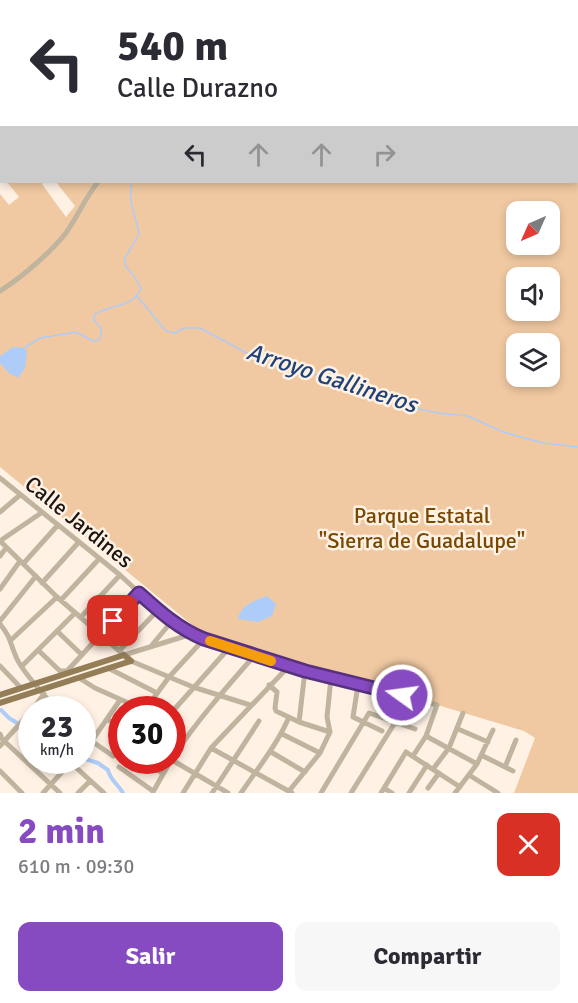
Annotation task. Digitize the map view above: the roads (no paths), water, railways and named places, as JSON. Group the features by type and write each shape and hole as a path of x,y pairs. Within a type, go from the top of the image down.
{"main road":[{"path":"0,695 122,653 131,661"},
{"path":"0,703 43,692 131,661"}],"street":[{"path":"0,291 25,273 64,235 87,195 97,183"},
{"name":"Calle Jardines","path":"0,478 120,575 158,610 192,634 305,671 436,705 426,736"},
{"path":"0,512 20,495"},
{"path":"41,513 0,541 42,583 122,653"},
{"path":"0,589 57,526"},
{"path":"42,583 78,543"},
{"path":"0,556 6,548"},
{"path":"11,640 99,559"},
{"path":"81,617 120,575"},
{"path":"36,576 0,623 11,640 16,658 46,696"},
{"path":"38,650 63,672 67,671 139,593"},
{"path":"122,653 158,610"},
{"path":"22,666 75,613"},
{"path":"151,647 172,621"},
{"path":"57,631 82,655"},
{"path":"122,653 151,647 192,634"},
{"path":"155,696 204,639"},
{"path":"185,696 229,648"},
{"path":"186,740 218,696 254,656"},
{"path":"131,661 193,687 250,705"},
{"path":"0,666 21,688"},
{"path":"183,793 211,748 289,666"},
{"path":"108,668 157,693"},
{"path":"299,722 305,671"},
{"path":"79,678 112,696"},
{"path":"211,748 290,792 320,753 330,732 327,717 331,678"},
{"path":"269,685 277,692 275,710 299,722 330,732"},
{"path":"358,685 353,717 382,731"},
{"path":"41,696 43,692"},
{"path":"321,793 369,713 415,729"},
{"path":"428,788 458,729 463,713"},
{"path":"241,793 271,752 289,717"},
{"path":"96,737 107,719"},
{"path":"212,793 259,721"},
{"path":"351,793 396,721"},
{"path":"0,746 18,726"},
{"path":"458,729 488,742"},
{"path":"392,793 382,790 406,752 436,771 459,791 482,756 493,730"},
{"path":"0,734 18,751"},
{"path":"282,734 320,753"},
{"path":"413,756 426,736 477,764"},
{"path":"506,767 516,740"},
{"path":"271,752 305,772"},
{"path":"482,756 513,771"},
{"path":"409,793 427,765"},
{"path":"186,767 228,793"},
{"path":"0,771 22,793"},
{"path":"43,774 60,793"},
{"path":"43,793 61,774"},
{"path":"83,774 104,793"},
{"path":"128,774 152,792 163,774"},
{"path":"469,775 498,793"},
{"path":"78,793 90,781"},
{"path":"92,793 97,788"}],"water":[{"path":"13,347 24,348 27,351 25,368 18,378 9,373 0,363 0,356"},
{"path":"267,596 276,604 272,616 258,622 238,619 245,607"}],"waterway":[{"path":"24,348 40,338 76,332 93,341 99,340 101,331 94,320 95,314 132,300 141,289 126,267 124,260 139,234 131,202 132,183"},
{"name":"Arroyo Gallineros","path":"137,296 166,331 175,333 184,328 200,328 260,360 336,380 399,405 468,416 503,432 543,443 578,447"},
{"path":"1,710 17,723"},
{"path":"96,762 108,770 110,777 123,793"}],"park label":[{"name":"Parque Estatal \"Sierra de Guadalupe\"","path":"422,528"}]}
